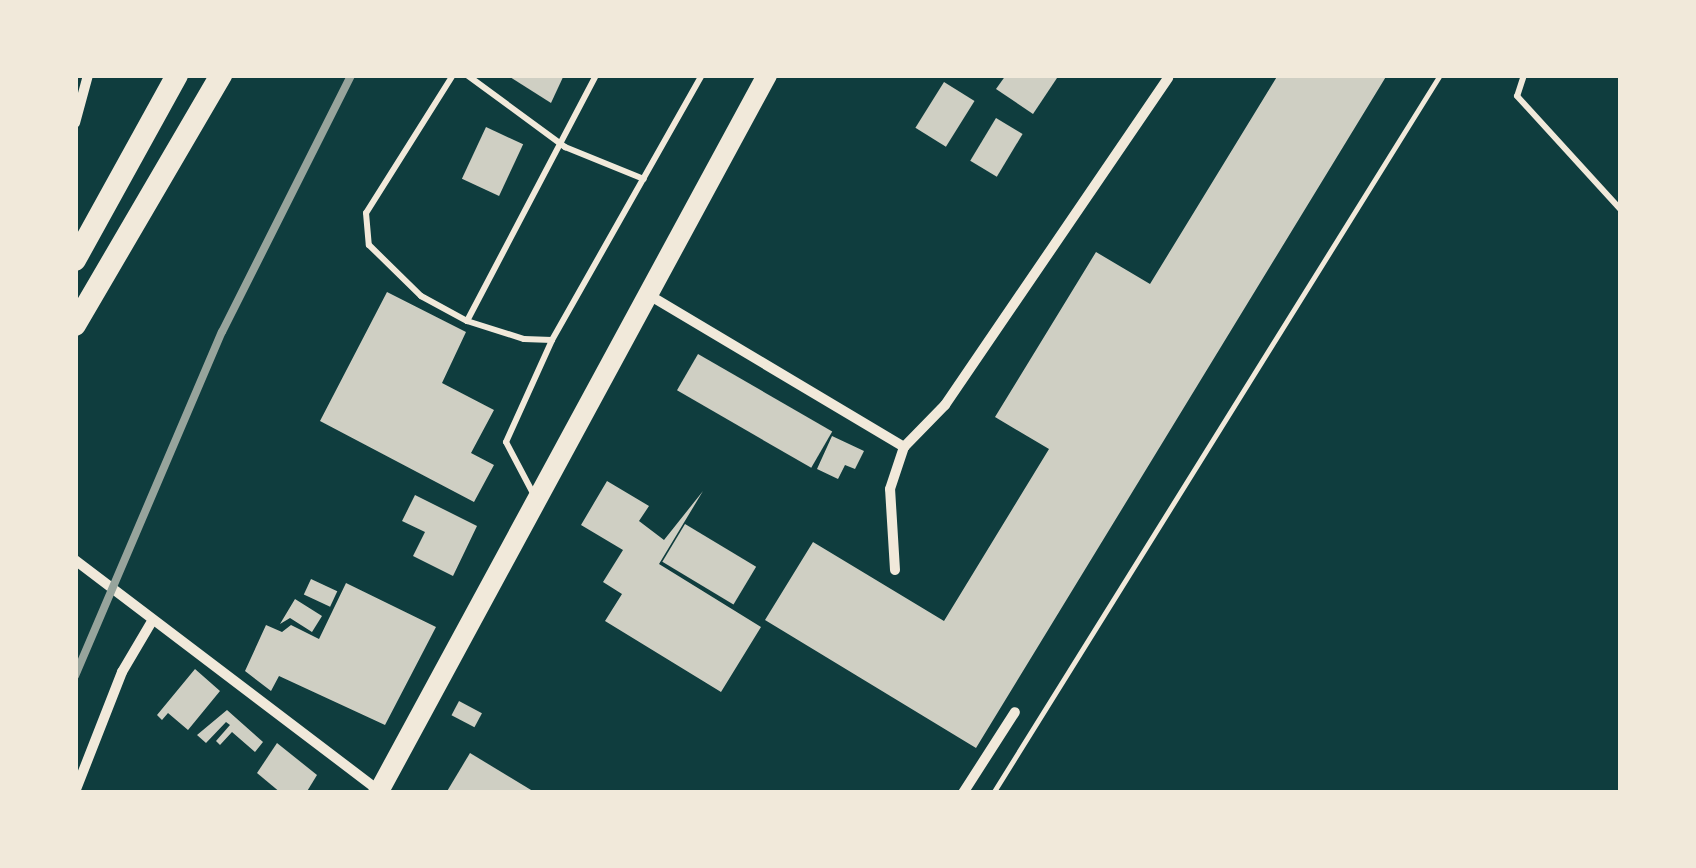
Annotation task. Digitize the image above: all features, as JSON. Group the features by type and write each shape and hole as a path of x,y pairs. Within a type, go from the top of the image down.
{"highway":[{"path":"75,260 177,75"},
{"path":"75,326 220,75"},
{"path":"378,792 767,75"}],"street":[{"path":"75,123 88,75"},
{"path":"895,570 890,489 904,447 945,404 1168,78"},
{"path":"649,295 904,447"},
{"path":"75,560 378,792"},
{"path":"75,792 122,672 152,621"},
{"path":"963,793 1015,712"}],"lane":[{"path":"453,75 366,213 370,245 402,280 467,321 524,340 552,340"},
{"path":"466,75 560,143 644,179"},
{"path":"467,321 596,75"},
{"path":"537,500 506,442 552,340 702,75"},
{"path":"1524,75 1517,96 1621,210"}],"path":[{"path":"993,793 1440,75"}],"building":[{"path":"507,75 564,75 551,103"},
{"path":"1006,75 1059,75 1033,114 996,89"},
{"path":"1278,75 1387,75 976,748 765,620 813,542 944,621 1049,449 995,417 1096,252 1150,284"},
{"path":"944,82 975,101 946,147 915,128"},
{"path":"996,118 1023,134 997,177 970,161"},
{"path":"486,127 523,144 499,196 462,179"},
{"path":"387,292 466,332 442,383 494,410 471,453 494,465 474,502 320,421"},
{"path":"698,354 832,431 811,468 677,390"},
{"path":"832,436 864,451 855,469 845,465 838,479 817,469"},
{"path":"607,481 649,506 639,521 664,540 703,491 659,564 761,627 721,692 605,621 622,594 603,582 623,550 581,525"},
{"path":"415,495 477,526 453,576 413,556 425,532 402,521"},
{"path":"685,524 756,567 733,604 662,562"},
{"path":"311,579 337,591 330,607 304,594"},
{"path":"346,583 436,627 385,725 279,676 271,691 245,671 266,625 282,632 291,625 319,639"},
{"path":"295,599 322,616 312,632 290,618 280,624"},
{"path":"195,669 220,691 188,730 168,713 162,720 157,715"},
{"path":"459,701 482,713 474,727 451,715"},
{"path":"227,710 263,742 255,752 232,732 220,745 216,741 230,725 226,722 206,743 197,735"},
{"path":"277,743 317,775 306,793 281,793 257,773"},
{"path":"470,753 536,793 446,793"}],"railway":[{"path":"75,676 222,332 351,75"}]}
